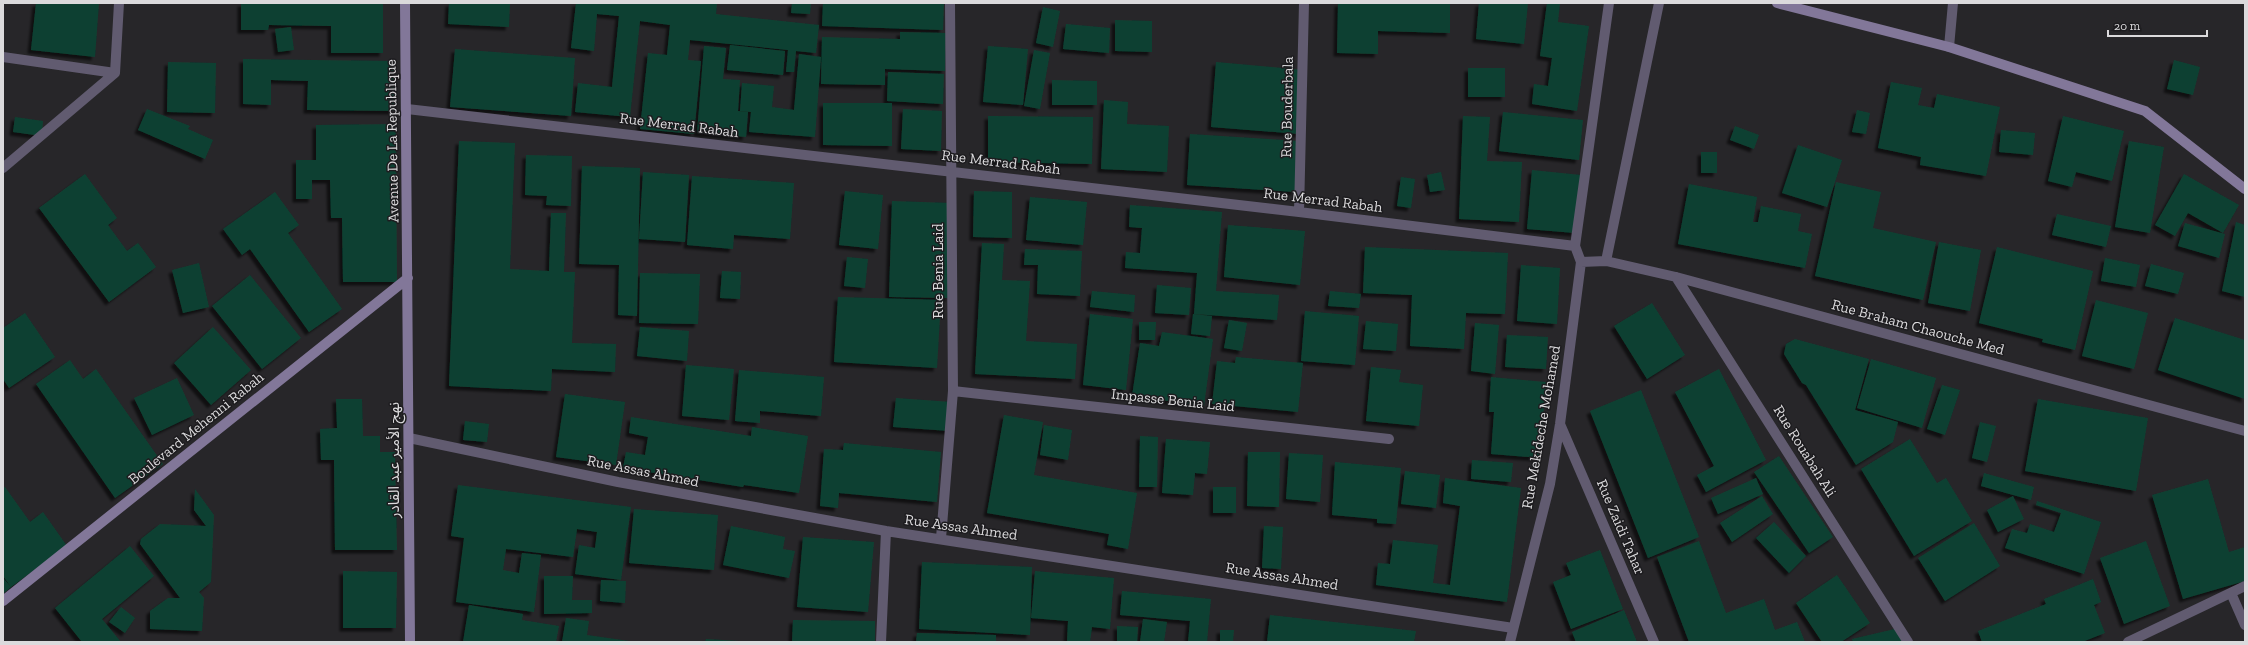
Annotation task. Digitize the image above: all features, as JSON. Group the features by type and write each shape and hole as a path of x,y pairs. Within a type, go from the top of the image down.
{"main road":[{"name":"Avenue De La Republique","path":"405,3 408,278"},
{"path":"1777,3 1949,46 2145,111 2245,189"},
{"name":"نهج الأمير عبد القادر","path":"408,278 410,642"},
{"name":"Boulevard Mehenni Rabah","path":"3,601 408,278"}],"street":[{"path":"3,168 115,73 119,3"},
{"name":"Rue Benia Laid","path":"941,538 953,391 950,3"},
{"name":"Rue Bouderbala","path":"1299,212 1304,3"},
{"path":"1581,262 1575,246 1609,3"},
{"path":"1606,261 1659,3"},
{"path":"1949,46 1953,3"},
{"path":"3,57 115,73"},
{"name":"Rue Merrad Rabah","path":"407,109 952,171 1575,246"},
{"name":"Rue Braham Chaouche Med","path":"1581,262 1606,261 1676,277 2245,431"},
{"name":"Rue Mekideche Mohamed","path":"1510,642 1550,484 1560,424 1581,262"},
{"name":"Rue Rouabah Ali","path":"1676,277 1908,642"},
{"name":"Impasse Benia Laid","path":"953,391 1389,439"},
{"name":"Rue Zaidi Tahar","path":"1560,424 1654,642"},
{"name":"Rue Assas Ahmed","path":"408,438 618,482 886,531 941,538 1513,628"},
{"path":"882,642 886,531"},
{"path":"2128,642 2245,586"},
{"path":"2231,593 2245,625"}],"building":[{"path":"36,3 99,3 95,57 31,50"},
{"path":"241,3 383,3 383,53 331,53 331,26 269,25 268,30 241,30"},
{"path":"449,3 510,3 509,27 448,24"},
{"path":"576,3 717,3 716,14 819,25 816,53 796,51 794,72 786,72 788,50 690,40 688,60 701,61 694,134 640,129 648,53 667,55 670,25 640,21 630,117 575,112 578,83 612,87 619,16 597,14 594,51 571,48"},
{"path":"792,3 811,3 810,14 791,13"},
{"path":"823,3 944,3 943,30 822,26"},
{"path":"1338,3 1450,3 1450,33 1378,31 1378,54 1337,53"},
{"path":"1479,3 1528,3 1524,44 1476,39"},
{"path":"1547,3 1560,3 1558,22 1589,26 1577,111 1532,104 1534,84 1548,86 1552,58 1540,56"},
{"path":"1043,7 1060,11 1053,47 1036,43"},
{"path":"1115,20 1152,21 1152,52 1115,51"},
{"path":"1066,24 1110,28 1109,53 1063,49"},
{"path":"291,27 294,50 278,52 275,29"},
{"path":"900,32 946,33 945,71 885,69 885,85 821,84 822,37 900,39"},
{"path":"730,45 785,51 783,75 727,70"},
{"path":"704,46 726,48 723,79 740,80 738,111 748,112 746,137 697,133"},
{"path":"988,46 1028,49 1023,105 983,102"},
{"path":"455,49 575,58 571,116 450,107"},
{"path":"1034,50 1050,53 1040,109 1024,106"},
{"path":"799,54 821,57 815,137 749,132 751,112 740,111 742,83 774,86 772,107 794,110"},
{"path":"243,59 394,61 394,111 307,110 308,81 271,80 271,105 243,104"},
{"path":"2174,60 2200,67 2193,95 2167,89"},
{"path":"168,62 216,63 215,113 167,112"},
{"path":"1216,62 1304,70 1299,134 1211,127"},
{"path":"1468,68 1505,68 1505,97 1468,97"},
{"path":"888,72 944,74 943,104 887,101"},
{"path":"1052,80 1097,81 1097,105 1052,105"},
{"path":"1891,82 1922,88 1918,105 1934,108 1937,94 2000,107 1986,176 1920,165 1921,157 1878,148"},
{"path":"1104,100 1128,102 1127,124 1169,126 1167,172 1101,169"},
{"path":"823,103 892,103 892,146 823,145"},
{"path":"147,109 190,126 188,129 213,140 205,159 138,130"},
{"path":"903,109 942,111 941,151 901,149"},
{"path":"1857,110 1870,113 1866,134 1852,132"},
{"path":"1503,112 1583,120 1579,160 1499,151"},
{"path":"988,116 1093,117 1092,164 988,162"},
{"path":"1463,116 1490,117 1487,161 1522,162 1519,222 1459,219"},
{"path":"2063,116 2124,131 2112,181 2076,172 2072,187 2048,181"},
{"path":"15,117 43,121 42,136 13,132"},
{"path":"396,124 397,282 343,282 342,218 331,218 330,180 312,180 312,199 296,199 296,160 316,160 316,125"},
{"path":"1735,126 1759,135 1754,149 1730,140"},
{"path":"2001,130 2035,133 2033,155 1999,152"},
{"path":"1190,134 1298,141 1295,192 1187,185"},
{"path":"459,141 515,143 510,269 549,271 551,213 566,213 564,272 575,272 572,343 616,344 615,372 552,369 551,391 449,386"},
{"path":"2129,141 2164,147 2150,233 2115,227"},
{"path":"1798,145 1842,160 1827,207 1782,193"},
{"path":"1701,152 1717,152 1717,173 1701,173"},
{"path":"526,155 572,156 571,206 546,205 547,196 525,195"},
{"path":"582,166 640,168 637,316 618,315 619,265 579,264"},
{"path":"1532,170 1581,175 1575,233 1527,229"},
{"path":"643,172 689,175 685,242 639,239"},
{"path":"1441,172 1445,190 1430,192 1427,175"},
{"path":"85,174 117,218 108,225 127,251 138,243 156,267 109,302 39,208"},
{"path":"2184,174 2239,205 2223,233 2188,213 2175,236 2155,225"},
{"path":"692,176 794,183 790,239 734,235 733,249 687,245"},
{"path":"1401,177 1415,179 1411,208 1397,206"},
{"path":"1836,182 1881,192 1873,228 1936,242 1923,300 1815,276"},
{"path":"1689,184 1757,197 1753,222 1758,222 1761,206 1801,214 1798,231 1812,234 1805,268 1678,244"},
{"path":"845,191 883,195 878,249 839,245"},
{"path":"974,191 1012,192 1012,238 973,237"},
{"path":"275,192 299,225 288,233 342,309 309,332 250,249 242,255 223,229"},
{"path":"1030,197 1087,202 1083,245 1026,240"},
{"path":"892,201 951,203 949,298 889,297"},
{"path":"1130,205 1222,212 1216,291 1279,295 1277,320 1194,314 1197,273 1125,268 1126,252 1140,253 1142,228 1129,227"},
{"path":"2057,214 2111,226 2106,247 2052,235"},
{"path":"2236,222 2245,225 2245,297 2222,291"},
{"path":"2185,223 2225,234 2219,258 2178,246"},
{"path":"1228,225 1305,231 1300,285 1224,277"},
{"path":"1939,242 1981,250 1970,311 1928,303"},
{"path":"982,243 1004,244 1002,280 1030,281 1026,341 1077,344 1075,379 975,374"},
{"path":"1365,247 1508,253 1505,314 1466,313 1464,349 1410,346 1412,295 1363,293"},
{"path":"1997,247 2093,271 2075,350 2042,342 2043,339 1979,323"},
{"path":"1025,249 1082,251 1080,296 1037,294 1038,265 1024,265"},
{"path":"847,257 868,259 865,288 844,286"},
{"path":"2105,258 2140,265 2136,287 2101,281"},
{"path":"199,263 209,307 183,313 172,270"},
{"path":"2151,264 2184,273 2178,294 2145,286"},
{"path":"1521,265 1560,268 1557,324 1517,321"},
{"path":"722,271 741,272 740,299 720,298"},
{"path":"640,273 700,274 698,324 639,323"},
{"path":"250,275 301,338 262,369 212,306"},
{"path":"1157,285 1191,288 1189,315 1155,313"},
{"path":"1092,291 1135,295 1134,312 1090,307"},
{"path":"1330,291 1361,294 1359,308 1328,306"},
{"path":"838,297 941,300 937,368 834,362"},
{"path":"2096,300 2148,313 2134,369 2082,356"},
{"path":"1652,303 1685,355 1647,379 1614,326"},
{"path":"1305,311 1359,316 1355,365 1301,361"},
{"path":"25,313 55,357 9,388 3,379 3,328"},
{"path":"1090,314 1133,319 1126,390 1083,385"},
{"path":"1193,314 1212,316 1210,336 1191,334"},
{"path":"2175,318 2245,340 2245,399 2158,370"},
{"path":"1229,320 1247,323 1242,351 1224,348"},
{"path":"1366,321 1398,324 1396,351 1363,349"},
{"path":"1139,322 1156,322 1155,340 1139,340"},
{"path":"1475,323 1499,325 1495,374 1471,371"},
{"path":"213,327 251,370 211,405 174,363"},
{"path":"640,327 689,331 687,361 637,356"},
{"path":"1162,332 1213,339 1204,406 1132,396 1140,343 1159,346"},
{"path":"1507,335 1548,337 1546,369 1505,367"},
{"path":"1795,339 1869,359 1855,410 1898,422 1893,442 1856,465 1806,385 1802,383 1784,354 1786,344"},
{"path":"1236,357 1303,363 1298,412 1212,404 1217,361 1235,363"},
{"path":"1871,359 1936,378 1922,428 1857,408"},
{"path":"70,360 83,379 96,369 163,464 115,498 36,384"},
{"path":"686,365 734,369 729,420 682,416"},
{"path":"1371,367 1401,370 1399,382 1423,385 1419,426 1366,421"},
{"path":"1719,369 1766,460 1706,492 1697,475 1714,466 1675,392"},
{"path":"739,370 824,377 821,416 760,411 760,423 735,421"},
{"path":"1491,377 1546,382 1540,458 1491,454 1494,412 1489,412"},
{"path":"177,378 194,415 152,435 134,398"},
{"path":"1942,385 1960,390 1945,435 1927,429"},
{"path":"1641,390 1699,537 1648,558 1590,411"},
{"path":"565,394 625,402 616,465 556,457"},
{"path":"896,398 952,402 950,431 893,427"},
{"path":"336,399 362,399 363,436 380,436 380,452 395,452 397,550 335,550 334,460 321,460 320,429 337,428"},
{"path":"2038,399 2148,418 2136,491 2025,471"},
{"path":"1004,415 1043,422 1034,475 1137,493 1128,549 1107,545 1109,534 987,513"},
{"path":"631,417 751,436 752,427 808,436 799,493 744,485 743,487 623,468 626,452 645,455 648,437 629,433"},
{"path":"465,421 489,424 487,442 463,440"},
{"path":"1980,422 1996,426 1987,462 1972,458"},
{"path":"1044,425 1072,430 1068,460 1040,455"},
{"path":"1140,436 1158,437 1157,487 1139,487"},
{"path":"1166,439 1210,442 1207,474 1195,473 1193,495 1162,493"},
{"path":"1910,439 1937,483 1946,478 1972,521 1914,556 1861,469"},
{"path":"844,443 941,452 937,502 839,493 838,508 820,506 824,449 843,450"},
{"path":"1248,452 1280,452 1279,507 1247,506"},
{"path":"1289,453 1323,455 1320,502 1286,499"},
{"path":"1779,456 1833,537 1809,553 1754,472"},
{"path":"1472,460 1513,463 1511,482 1471,479"},
{"path":"1335,462 1401,468 1396,524 1377,523 1377,519 1332,515"},
{"path":"1405,471 1440,475 1436,508 1401,504"},
{"path":"1984,473 2034,487 2031,500 1981,486"},
{"path":"1445,478 1521,488 1507,602 1376,585 1378,563 1390,564 1393,540 1438,545 1433,583 1450,585 1460,506 1443,503"},
{"path":"1756,478 1763,494 1718,514 1711,498"},
{"path":"2208,479 2229,552 2245,547 2245,581 2183,599 2152,495"},
{"path":"458,485 631,507 621,580 575,574 579,545 595,548 597,532 577,529 573,557 506,549 503,570 519,573 522,553 541,555 534,612 456,602 464,538 451,536"},
{"path":"5,487 30,522 43,512 67,546 11,587 3,576 3,488"},
{"path":"1213,487 1236,487 1236,513 1213,513"},
{"path":"195,489 214,515 211,582 199,592 204,598 202,631 150,629 150,611 168,598 180,598 140,544 141,539 160,524 206,526 194,510"},
{"path":"1762,496 1773,514 1732,542 1720,523"},
{"path":"2013,496 2024,519 1998,532 1987,510"},
{"path":"2037,501 2101,522 2084,574 2005,548 2012,529 2027,533 2030,524 2054,532 2061,513 2036,505"},
{"path":"634,509 718,515 714,570 629,563"},
{"path":"1774,522 1806,556 1789,573 1756,538"},
{"path":"1974,523 2000,566 1945,601 1918,558"},
{"path":"731,526 785,537 783,549 795,551 789,578 723,565"},
{"path":"1264,526 1283,527 1281,569 1262,568"},
{"path":"803,537 874,542 868,612 797,607"},
{"path":"1699,541 1726,613 1764,599 1775,630 1797,622 1805,642 1689,642 1657,557"},
{"path":"2146,541 2170,606 2124,624 2100,558"},
{"path":"130,546 154,576 102,619 121,642 82,642 55,608"},
{"path":"1600,550 1623,609 1571,629 1553,582 1571,575 1566,563"},
{"path":"922,562 1032,567 1030,635 919,629"},
{"path":"343,571 397,572 396,628 343,628"},
{"path":"1035,571 1114,578 1110,629 1092,627 1090,642 1067,642 1068,621 1031,618"},
{"path":"1837,575 1870,623 1841,642 1822,642 1796,603"},
{"path":"544,576 573,576 572,600 592,600 592,613 544,614"},
{"path":"3,578 11,587 3,594"},
{"path":"2093,579 2101,602 2094,605 2105,633 2082,642 1982,642 1978,631 2046,604 2044,599"},
{"path":"601,580 626,581 625,603 600,601"},
{"path":"1122,591 1211,599 1207,642 1188,642 1190,621 1120,615"},
{"path":"469,605 523,614 522,620 559,626 556,642 463,642"},
{"path":"121,607 135,618 125,633 109,622"},
{"path":"1624,610 1637,642 1576,642 1572,632"},
{"path":"1270,615 1416,631 1414,642 1267,642"},
{"path":"566,618 589,621 587,635 636,642 562,642"},
{"path":"1143,619 1167,622 1164,642 1140,642"},
{"path":"793,620 875,621 875,642 792,642"},
{"path":"1117,626 1138,627 1137,642 1117,642"},
{"path":"1899,628 1902,642 1853,642 1852,639"},
{"path":"1220,630 1234,630 1233,642 1220,642"},
{"path":"917,633 996,635 996,642 916,642"},
{"path":"706,639 739,641 739,642 705,642"}]}
